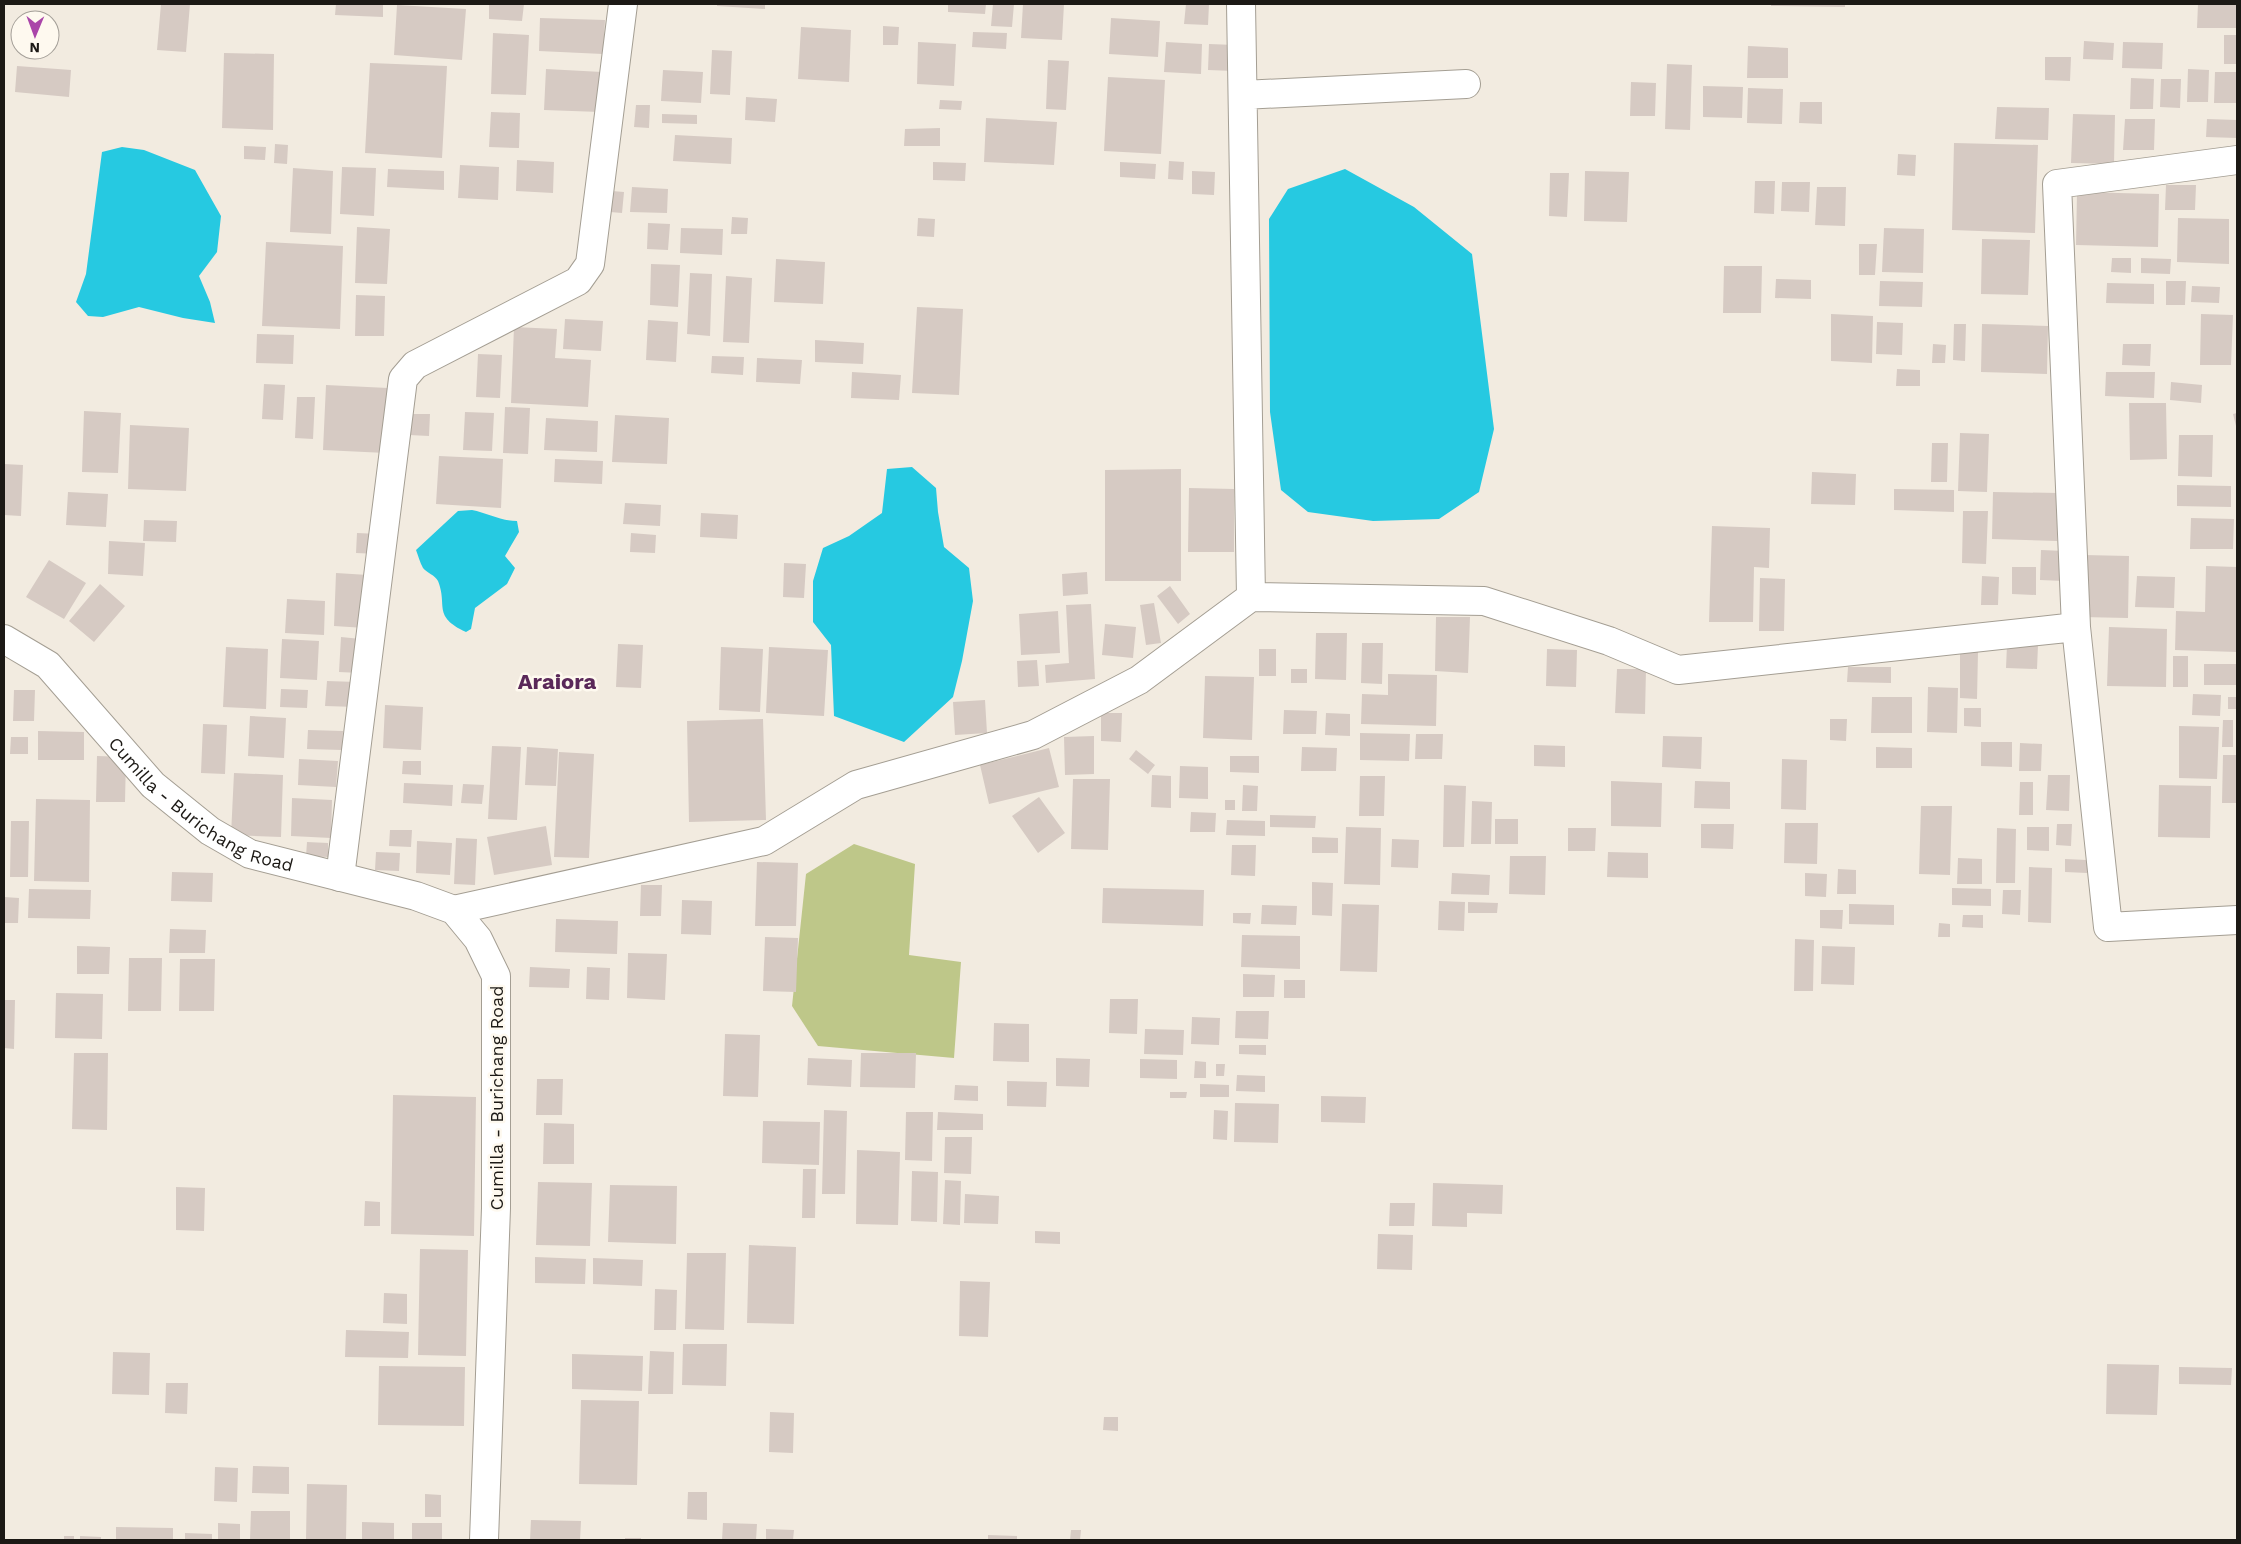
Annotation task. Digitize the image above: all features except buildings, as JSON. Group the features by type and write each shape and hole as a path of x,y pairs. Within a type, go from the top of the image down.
{"street":[{"path":"340,877 403,378 415,366 578,281 590,264 623,4"},
{"path":"1241,4 1250,597"},
{"path":"1243,95 1466,84"},
{"path":"2237,160 2057,184 2076,627 2108,927 2237,920"},
{"path":"454,910 764,841 856,785 1033,735 1139,680 1250,597 1484,601 1609,641 1678,670 2076,627"},
{"name":"Cumilla - Burichang Road","path":"4,639 48,665 153,785 210,831 250,854 416,896 454,910 478,939 496,976 496,1208 484,1540"}],"green space":[{"path":"854,844 915,864 909,955 961,962 954,1058 818,1046 792,1006 806,874"}],"water":[{"path":"122,147 144,150 195,170 221,216 217,252 199,276 210,302 215,323 183,318 139,307 103,317 88,316 76,302 86,274 102,152"},
{"path":"1345,169 1414,207 1472,254 1494,429 1479,492 1439,519 1373,521 1308,512 1281,490 1270,412 1269,219 1288,189"},
{"path":"912,467 936,488 944,547 969,568 973,601 953,697 904,742 834,716 831,645 813,622 813,581 823,548 849,536 882,513 887,469"},
{"path":"472,510 505,520 517,521 519,532 505,556 515,568 507,584 475,608 471,629 466,632 455,626 445,615 438,581 423,568 416,550 458,511"}],"district":[{"name":"Araiora","path":"557,681"}]}
